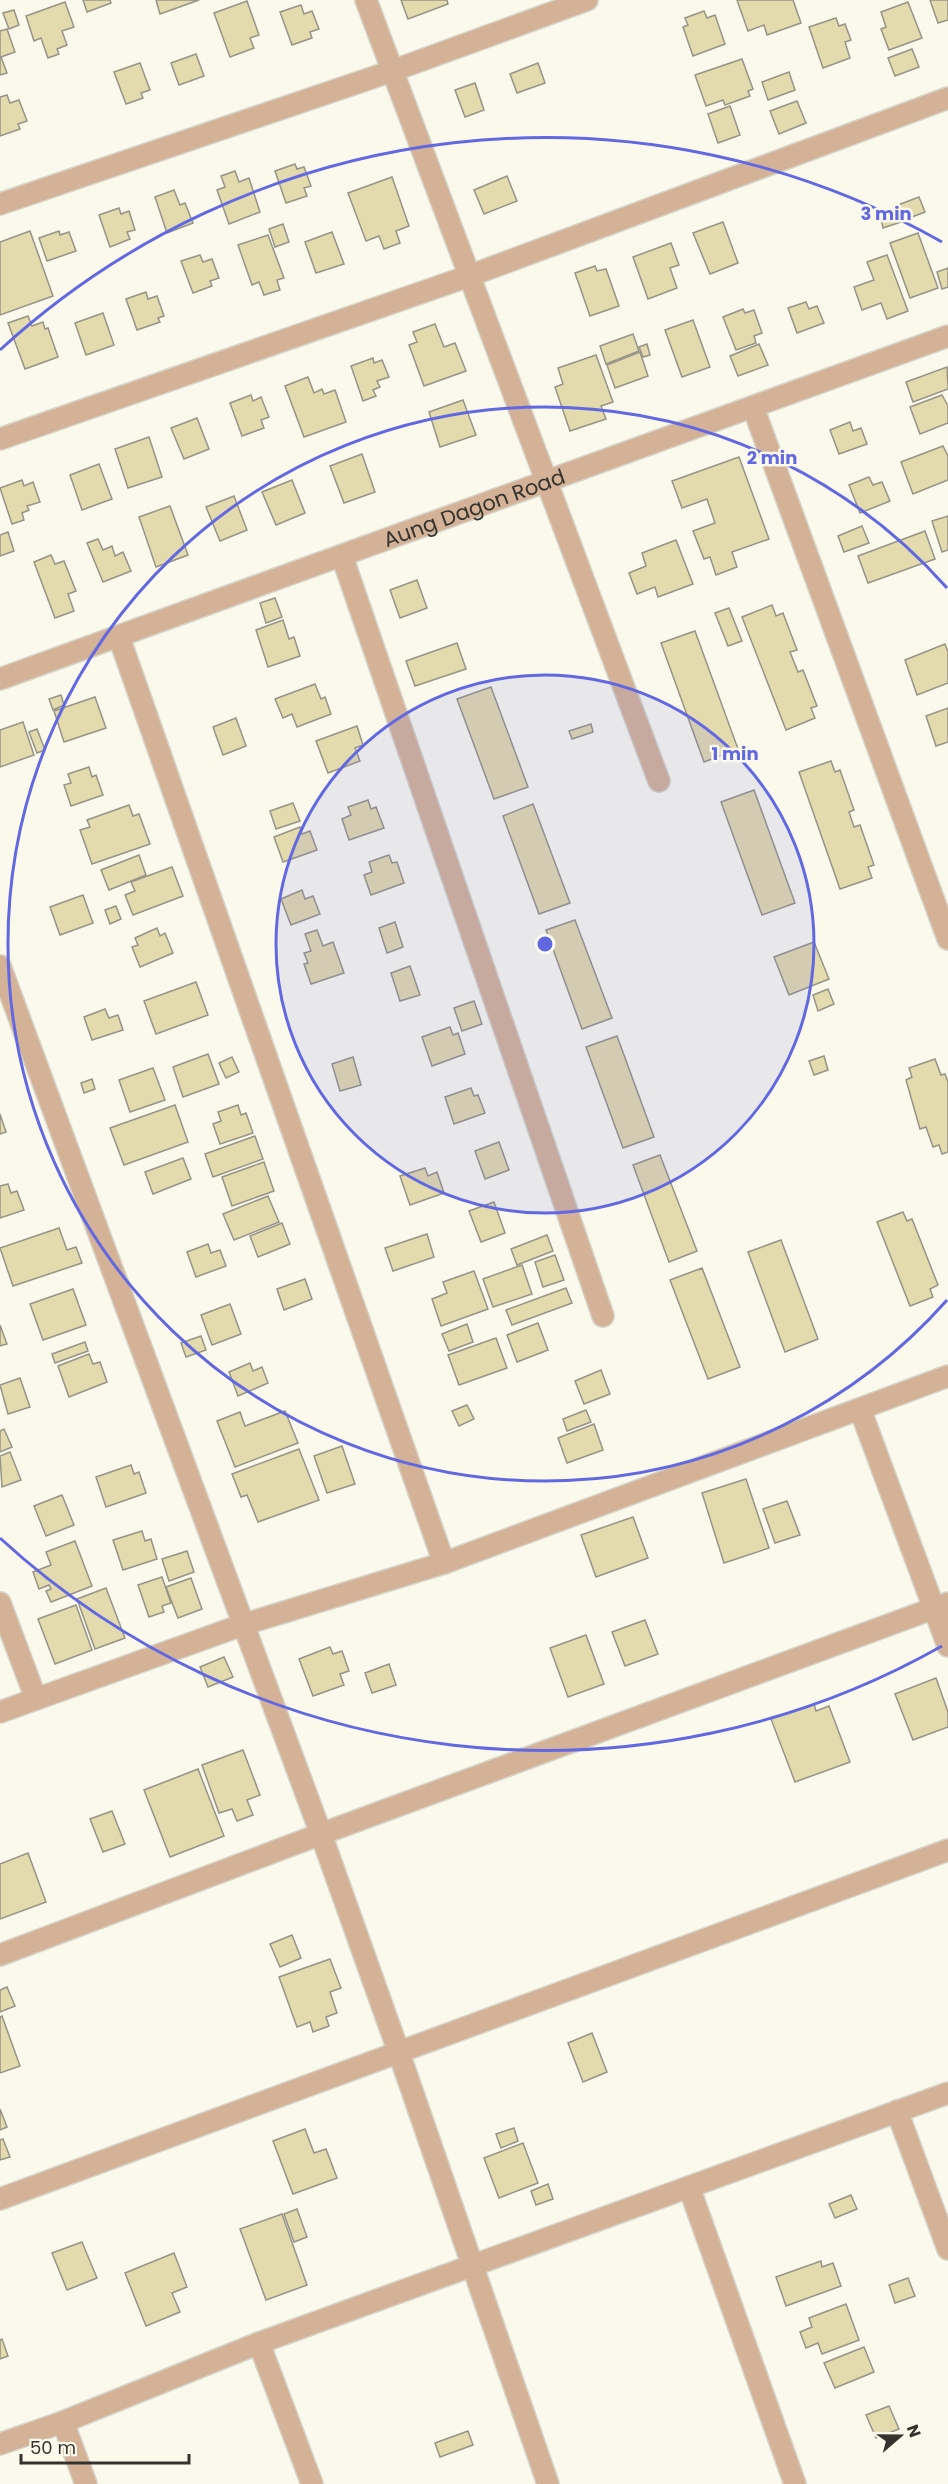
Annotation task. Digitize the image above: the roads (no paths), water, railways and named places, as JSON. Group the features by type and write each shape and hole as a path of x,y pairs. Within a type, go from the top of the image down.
{"street":[{"path":"366,0 659,781"},
{"path":"0,204 392,71 587,0"},
{"path":"0,439 469,276 948,98"},
{"name":"Aung Dagon Road","path":"0,679 948,336"},
{"path":"753,407 948,939"},
{"path":"342,556 603,1316"},
{"path":"119,637 444,1563"},
{"path":"0,966 242,1625 321,1833 548,2484"},
{"path":"0,1712 242,1625 444,1563 948,1376"},
{"path":"860,1408 941,1606 948,1646"},
{"path":"0,1603 36,1699"},
{"path":"0,1955 321,1833 941,1606"},
{"path":"0,2199 948,1850"},
{"path":"0,2444 63,2422 259,2343 948,2093"},
{"path":"897,2111 948,2249"},
{"path":"689,2187 795,2484"},
{"path":"259,2343 312,2484"},
{"path":"63,2422 86,2484"}]}
